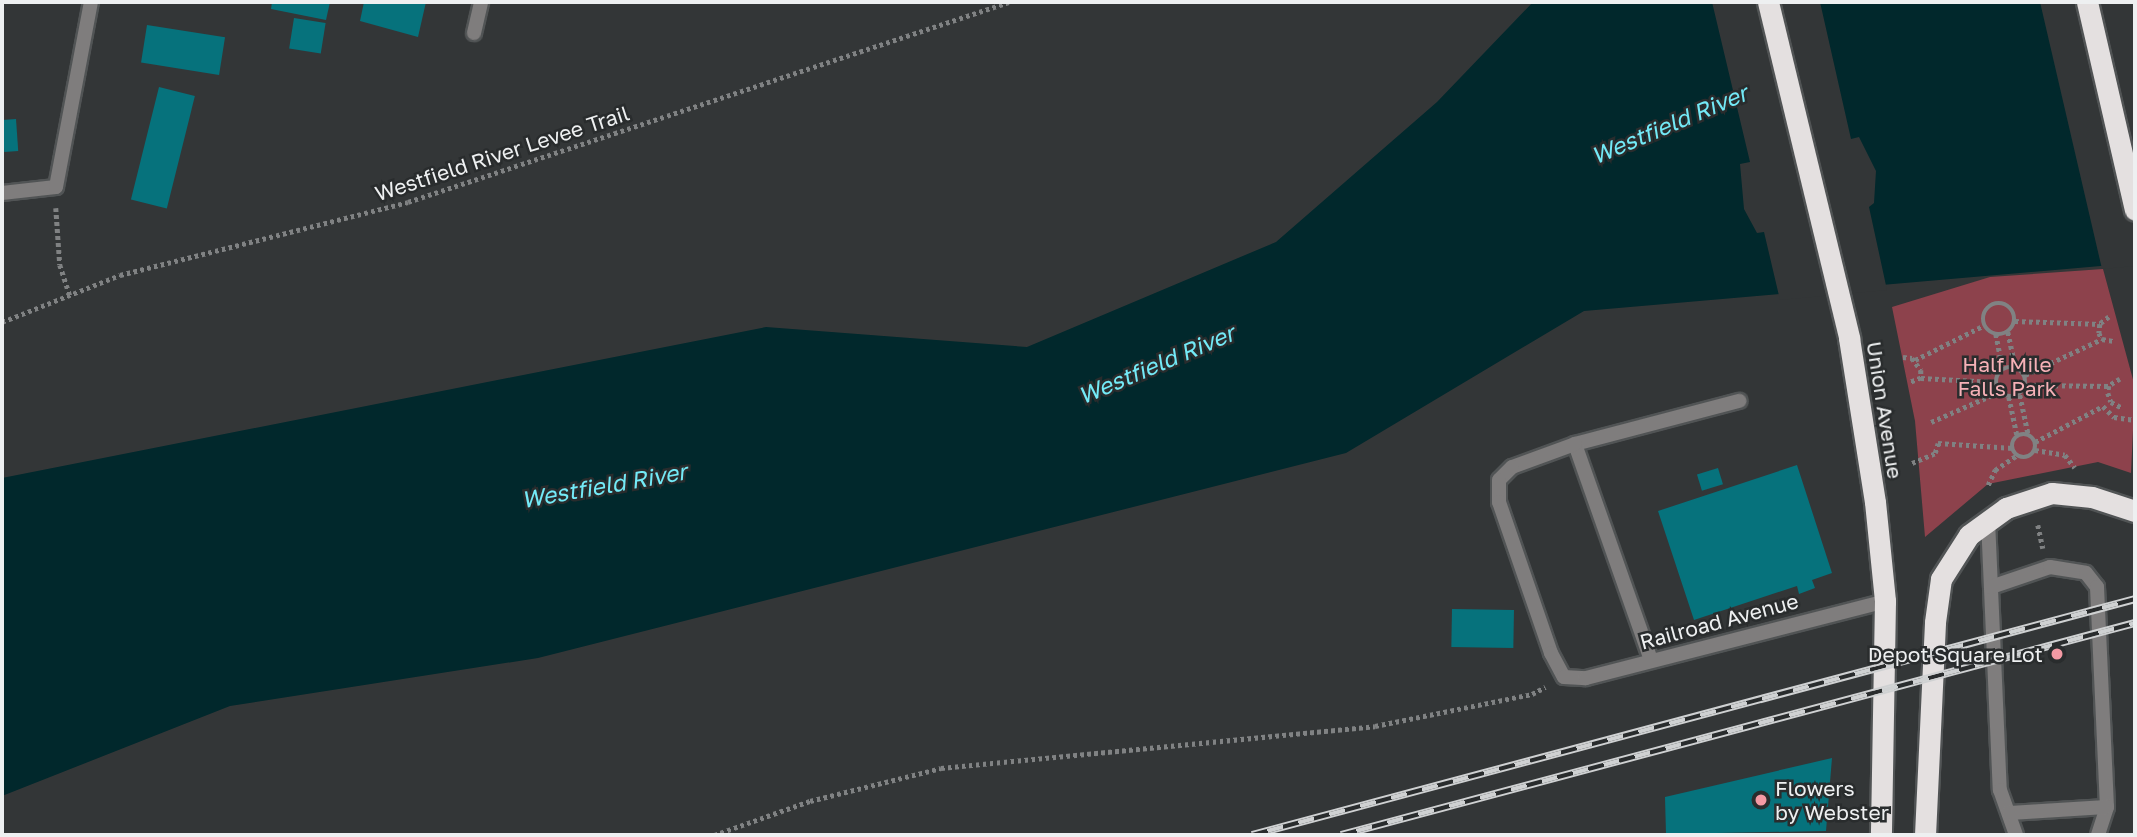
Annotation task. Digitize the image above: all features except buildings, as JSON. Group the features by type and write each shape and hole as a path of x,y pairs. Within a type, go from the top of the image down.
{"highway":[{"name":"Union Avenue","path":"1768,2 1849,338 1875,502 1885,601 1881,835"},
{"path":"2087,2 2135,210"},
{"path":"1925,835 1935,622 1941,579 1969,534 2006,508 2052,493 2092,497 2135,511"}],"street":[{"path":"2,193 56,187 91,2"},
{"path":"474,33 481,2"},
{"path":"1564,677 1551,653 1497,490 1499,480 1512,467 1575,444 1739,401"},
{"path":"1575,444 1651,660"},
{"path":"1988,520 2000,790 2016,835"},
{"path":"1991,587 2050,567 2086,573 2096,587 2106,807 2098,835"},
{"name":"Railroad Avenue","path":"1564,677 1577,680 1885,601"},
{"path":"2009,813 2106,807"}],"path":[{"name":"Westfield River Levee Trail","path":"2,323 164,261 408,202 1009,2"},
{"path":"56,187 56,233 70,296"},
{"path":"1984,325 1986,310 1999,303 2012,310 2015,321"},
{"path":"2015,321 2100,324 2109,317"},
{"path":"1996,334 2008,331 2015,321"},
{"path":"2100,324 2102,339"},
{"path":"1984,325 1996,334 2003,369 1996,382 1999,392 2008,397 2020,395"},
{"path":"1903,357 1915,360 1984,325"},
{"path":"1988,485 1995,470 2017,455 2027,457 2035,450 2035,442 2028,435 2020,395 2027,384 2025,376 2015,366 2008,331"},
{"path":"2025,376 2102,339 2113,341"},
{"path":"1915,360 1921,377"},
{"path":"2003,369 2015,366"},
{"path":"1911,383 1921,377 1996,382"},
{"path":"2027,384 2109,386 2120,379"},
{"path":"2109,386 2111,402"},
{"path":"1931,422 1999,392"},
{"path":"2008,397 2017,436 2013,448 2017,455"},
{"path":"2035,442 2111,402"},
{"path":"2111,402 2121,407"},
{"path":"2103,406 2114,417 2135,420"},
{"path":"2017,436 2028,435"},
{"path":"1912,463 1935,453 1938,443 2013,448"},
{"path":"2035,450 2065,455 2075,468"},
{"path":"714,835 810,801 941,768 1375,726 1532,694 1564,677"}],"green space":[{"name":"Half Mile Falls Park","path":"2103,269 2135,387 2131,473 2098,462 1988,484 1925,537 1915,421 1892,307 1990,277"}],"water":[{"name":"Westfield River","path":"1533,2 2135,2 2135,263 1584,311 1346,453 538,658 230,706 2,796 2,478 766,327 1027,347 1276,242 1437,102"}],"pier":[{"path":"1712,2 1820,2 1851,139 1859,137 1876,171 1874,203 1869,207 1887,290 1780,300 1764,232 1757,233 1744,209 1740,164 1750,162"},
{"path":"2040,2 2135,2 2135,266 2102,269"}],"railway":[{"path":"1252,835 2135,599"},
{"path":"1341,835 2135,623"}],"place":[{"name":"Depot Square Lot","path":"2057,654"},
{"name":"Flowers by Webster","path":"1761,800"}]}
